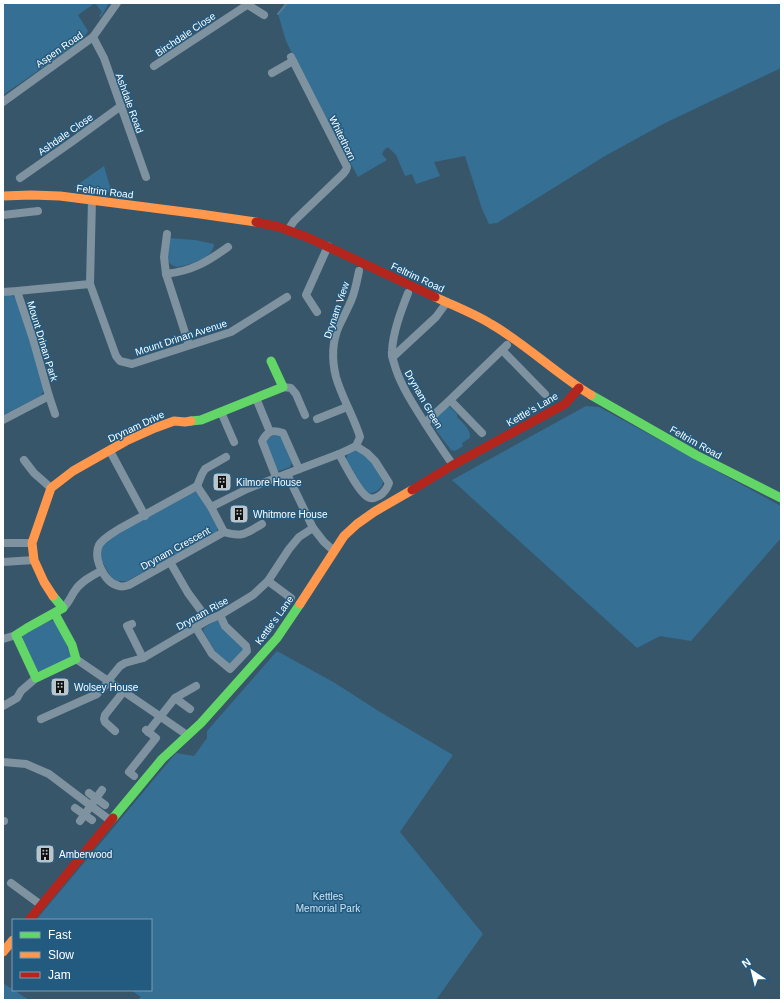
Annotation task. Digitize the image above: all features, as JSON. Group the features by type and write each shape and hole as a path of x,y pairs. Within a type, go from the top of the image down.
{"street":[{"name":"Aspen Road","path":"3,102 94,37 117,3"},
{"path":"246,4 264,15"},
{"name":"Birchdale Close","path":"154,66 246,4"},
{"name":"Ashdale Road","path":"94,37 104,58 146,177"},
{"name":"Whitethorn","path":"272,72 292,59 347,167 343,174 294,221 288,230"},
{"name":"Ashdale Close","path":"20,178 121,106"},
{"name":"Feltrim Road","path":"3,196 60,196 244,220 288,230 309,238 490,323 503,331 579,388 602,402 679,446 781,498"},
{"name":"Mount Drinan Avenue","path":"92,200 90,284 116,356 120,361 132,364 231,332 287,297"},
{"path":"3,215 38,211"},
{"path":"167,234 164,257 166,274 189,345"},
{"path":"317,312 306,295 328,246"},
{"path":"166,274 195,267 228,247"},
{"name":"Drynam View","path":"356,446 360,437 336,378 334,350 337,332 352,299 359,271"},
{"path":"3,292 17,292 90,284"},
{"name":"Mount Drinan Park","path":"17,292 48,396 55,414"},
{"name":"Drynam Green","path":"408,292 395,334 392,351 397,376 409,398 453,465"},
{"path":"392,356 395,355 436,317 447,302"},
{"path":"425,423 504,348 545,394"},
{"path":"271,361 283,387 291,388 296,394 305,415"},
{"name":"Drynam Drive","path":"51,488 73,471 95,458 126,441 155,428 174,421 193,422 283,387"},
{"name":"Kettle's Lane","path":"30,919 162,759 201,723 277,638 344,536 357,524 374,512 453,465 565,404 579,388"},
{"name":"Mount Drinan Park","path":"3,420 48,396"},
{"path":"256,398 270,432"},
{"path":"450,400 482,433"},
{"path":"317,419 347,407"},
{"path":"221,412 234,442"},
{"path":"276,477 262,441 270,432 278,431 284,433 298,469"},
{"path":"211,507 247,489 339,454 356,446 367,452 375,461 389,483 387,489 378,497 370,498 365,496 355,483 339,454"},
{"path":"110,451 144,516"},
{"path":"3,639 16,635 55,614 63,608 69,602 82,582 101,570 97,556 98,549 100,543 108,536 197,486 205,469 226,458"},
{"path":"24,460 34,473 51,488 32,543 34,560 48,590 63,608"},
{"path":"287,474 313,528 324,542 334,551"},
{"name":"Drynam Crescent","path":"101,570 108,580 116,585 129,585 224,532 211,507 197,486"},
{"path":"224,532 242,535 262,524"},
{"name":"Drynam Rise","path":"109,680 120,666 125,663 143,658 253,595 268,581 289,549 300,537 313,528"},
{"path":"3,543 32,543"},
{"path":"3,562 34,560"},
{"path":"170,562 188,593 208,620"},
{"path":"268,581 291,598"},
{"path":"55,614 72,644 76,659 109,680 187,736"},
{"path":"196,628 212,654 230,669 247,651 246,646 226,626 220,615"},
{"path":"132,624 127,626 143,658"},
{"path":"16,635 36,678"},
{"path":"3,706 16,698 36,678 76,659"},
{"path":"41,719 97,694 109,680"},
{"path":"134,776 129,772 156,738 147,731 161,717 175,698 196,686"},
{"path":"115,731 104,722 104,719 105,715 124,692"},
{"path":"175,698 190,709"},
{"path":"3,762 26,764 49,774 94,802 105,805"},
{"path":"82,818 102,790"},
{"path":"89,793 94,802 111,821"},
{"path":"75,808 82,818 92,820"},
{"path":"11,883 41,905"},
{"path":"3,952 12,941"}],"green space":[{"path":"3,3 95,3 78,15 88,31 81,41 3,95"},
{"path":"95,3 109,3 101,17 99,16 102,12"},
{"path":"287,3 781,3 781,68 665,123 605,156 497,223 489,224 482,209 465,156 434,162 440,176 416,184 412,174 405,176 396,155 388,147 382,154 387,160 358,177 286,41 278,14"},
{"path":"104,166 112,192 74,187"},
{"path":"169,238 195,240 214,244 213,249 205,257 194,263 177,267 169,263 167,256"},
{"path":"3,294 12,296 19,303 44,389 41,396 3,415"},
{"path":"586,406 599,407 781,506 781,538 691,641 660,636 637,648 452,480"},
{"path":"447,407 450,407 457,414 457,417 466,426 470,435 470,438 462,443 463,446 455,451 451,450 432,425 434,420"},
{"path":"276,434 282,439 292,463 290,467 279,471 276,469 266,444 267,439"},
{"path":"352,450 357,450 363,453 373,465 383,482 378,490 368,494 363,490 346,460 348,453"},
{"path":"193,492 199,493 218,526 216,533 127,581 116,581 110,576 100,557 101,547 111,537"},
{"path":"51,620 56,622 71,658 42,672 37,671 22,639 23,635"},
{"path":"216,621 219,621 244,649 232,663 227,664 217,654 204,633 203,629"},
{"name":"Kettles Memorial Park","path":"277,651 335,683 380,712 453,755 400,832 483,934 436,1000 137,1000 141,997 132,991 152,991 152,919 37,919 176,753 194,756 207,738 207,731"},
{"path":"3,983 12,989 12,991 15,991 29,1000 3,1000"}],"waterway":[{"path":"278,14 287,3"}],"traffic: fast":[{"path":"191,421 201,420 283,387 271,361"},
{"path":"591,395 696,455 781,498"},
{"path":"53,596 63,608 16,635 36,678 76,659 72,645 55,614"},
{"path":"113,818 162,759 201,723 277,638 300,604"}],"traffic: slow":[{"path":"3,196 60,196 256,222"},
{"path":"435,297 477,316 504,332 591,395"},
{"path":"53,596 44,582 34,560 32,543 51,488 73,471 126,441 174,421 191,421"},
{"path":"300,604 344,536 357,524 374,512 412,490"},
{"path":"3,952 12,941"}],"traffic: jam":[{"path":"256,222 279,227 309,238 435,297"},
{"path":"412,490 453,465 565,404 579,388"},
{"path":"30,919 113,818"}],"place":[{"name":"Kilmore House","path":"222,482"},
{"name":"Whitmore House","path":"239,514"},
{"name":"Wolsey House","path":"60,687"},
{"name":"Amberwood","path":"45,854"}]}
